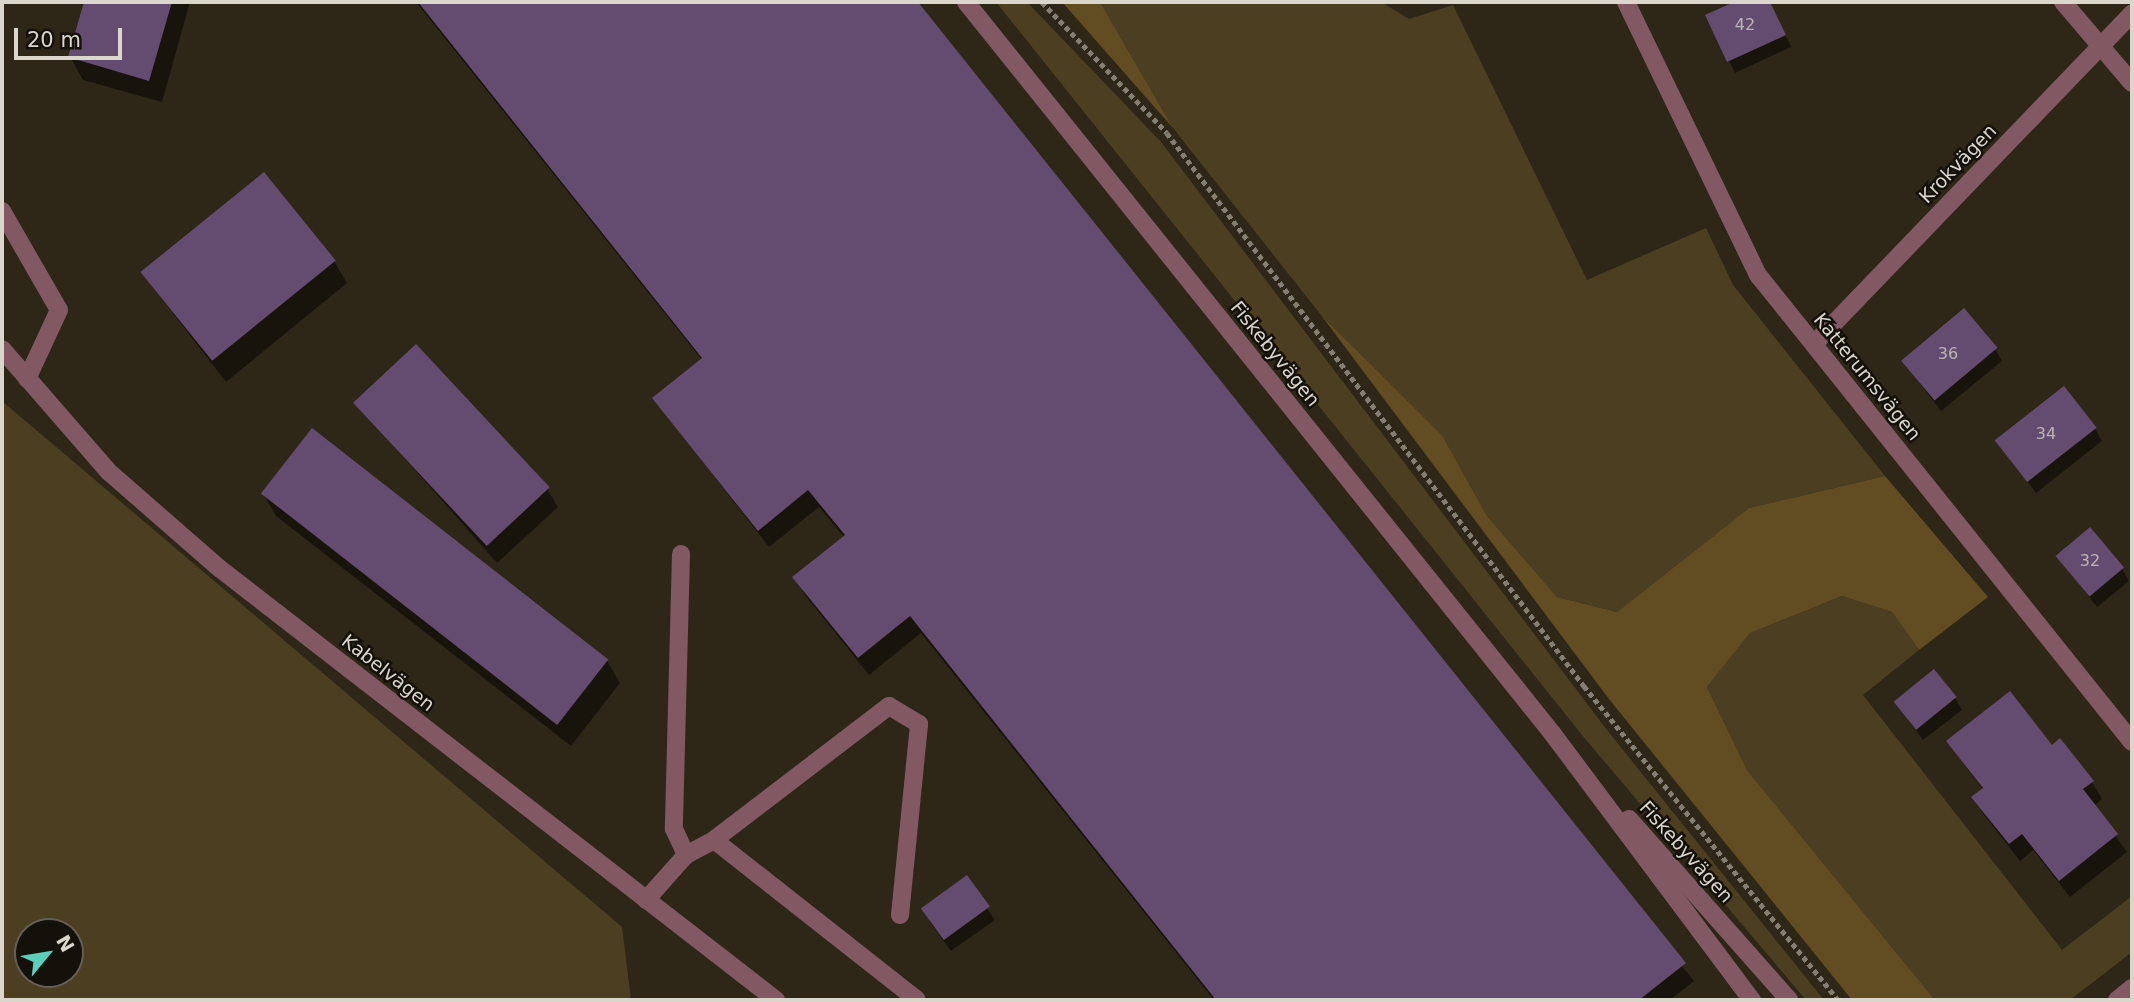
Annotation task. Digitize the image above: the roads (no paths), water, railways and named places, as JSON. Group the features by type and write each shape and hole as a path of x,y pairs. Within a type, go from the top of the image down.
{"street":[{"name":"Fiskebyvägen","path":"966,2 1552,733 1752,1000"},
{"name":"Katterumsvägen","path":"1626,2 1758,275 2132,742"},
{"path":"2063,2 2132,83"},
{"name":"Krokvägen","path":"1814,344 2132,13"},
{"path":"2,211 59,310 27,379"},
{"name":"Kabelvägen","path":"2,349 109,472 219,568 776,1000"},
{"path":"681,554 674,829 686,855"},
{"path":"646,900 686,855 714,840 888,706 919,724 900,915"},
{"name":"Fiskebyvägen","path":"1552,733 1789,1000"},
{"path":"714,840 917,1000"},
{"path":"2116,1000 2132,988"}]}
